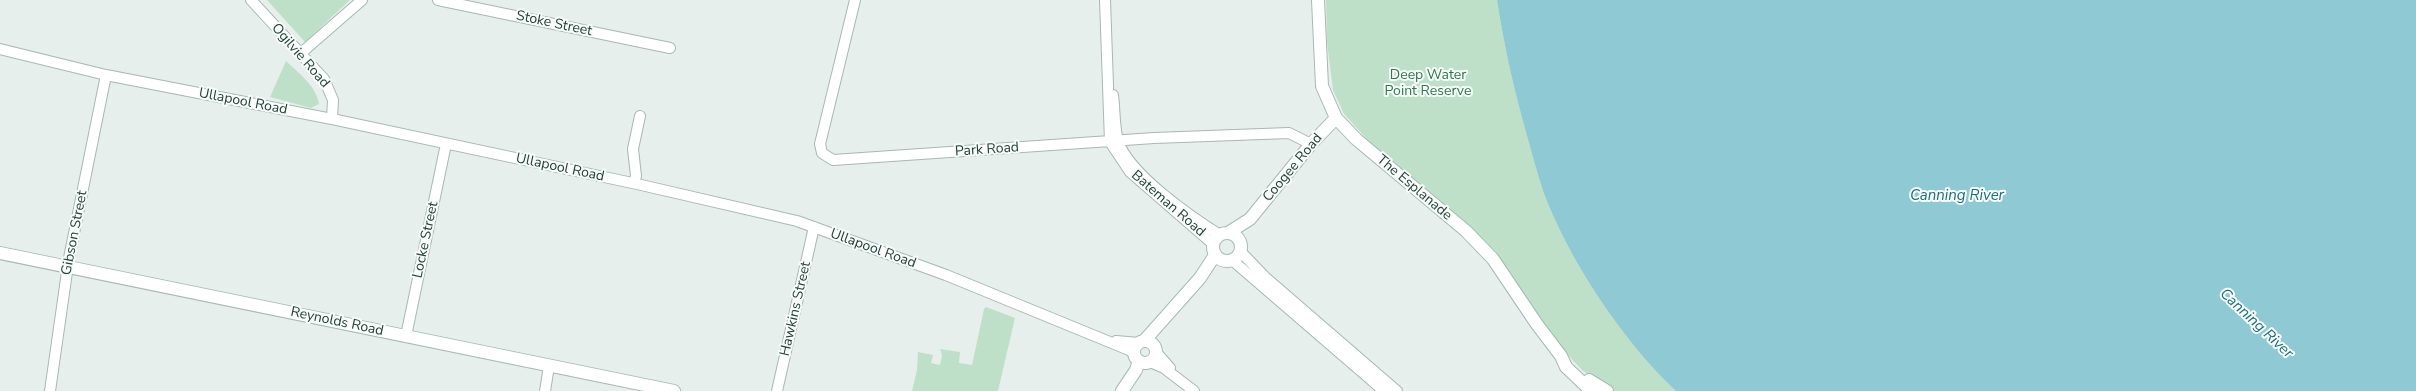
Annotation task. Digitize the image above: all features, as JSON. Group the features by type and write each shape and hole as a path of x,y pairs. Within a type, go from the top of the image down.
{"street":[{"name":"Ogilvie Road","path":"251,0 328,87 333,100 332,119"},
{"path":"300,54 362,0"},
{"name":"Stoke Street","path":"438,0 670,48"},
{"name":"Park Road","path":"855,0 820,144 822,153 833,160 1114,142 1154,138 1289,133 1311,144"},
{"name":"Bateman Road","path":"1105,0 1108,72 1112,76 1114,142 1130,172 1265,277 1397,391"},
{"name":"The Esplanade","path":"1318,0 1322,86 1336,118 1356,139 1466,231 1493,259 1536,323 1561,356 1566,367 1588,387 1608,391"},
{"name":"Ullapool Road","path":"0,48 106,75 332,119 761,212 814,227 953,278 1105,339 1145,352"},
{"name":"Gibson Street","path":"50,391 68,266 106,75"},
{"path":"634,184 636,176 633,149 640,116"},
{"name":"Coogee Road","path":"1124,389 1163,321 1250,219 1311,144 1336,118"},
{"name":"Park Road","path":"1127,156 1139,142 1154,138"},
{"name":"Bateman Road","path":"1114,142 1138,170 1226,247 1384,391"},
{"name":"Locke Street","path":"406,336 446,144"},
{"name":"Hawkins Street","path":"777,391 814,227"},
{"name":"Reynolds Road","path":"0,253 674,391"},
{"path":"1145,352 1194,391"},
{"path":"545,391 549,366"}],"green space":[{"path":"267,0 350,0 305,42"},
{"name":"Deep Water Point Reserve","path":"1326,0 1497,0 1507,54 1539,179 1554,217 1582,271 1617,324 1636,349 1676,391 1610,391 1582,370 1551,337 1487,243 1372,145 1344,114 1333,90 1327,42"},
{"path":"286,61 310,85 319,104 311,108 270,97"},
{"path":"986,307 1015,318 998,391 912,391 917,370 918,352 933,355 931,363 940,365 942,355 940,349 960,352 959,363 972,365 984,309"}],"water":[{"name":"Canning River","path":"1497,0 2416,0 2416,391 1676,391 1636,349 1617,324 1582,271 1554,217 1541,185 1519,104 1506,53"}]}
